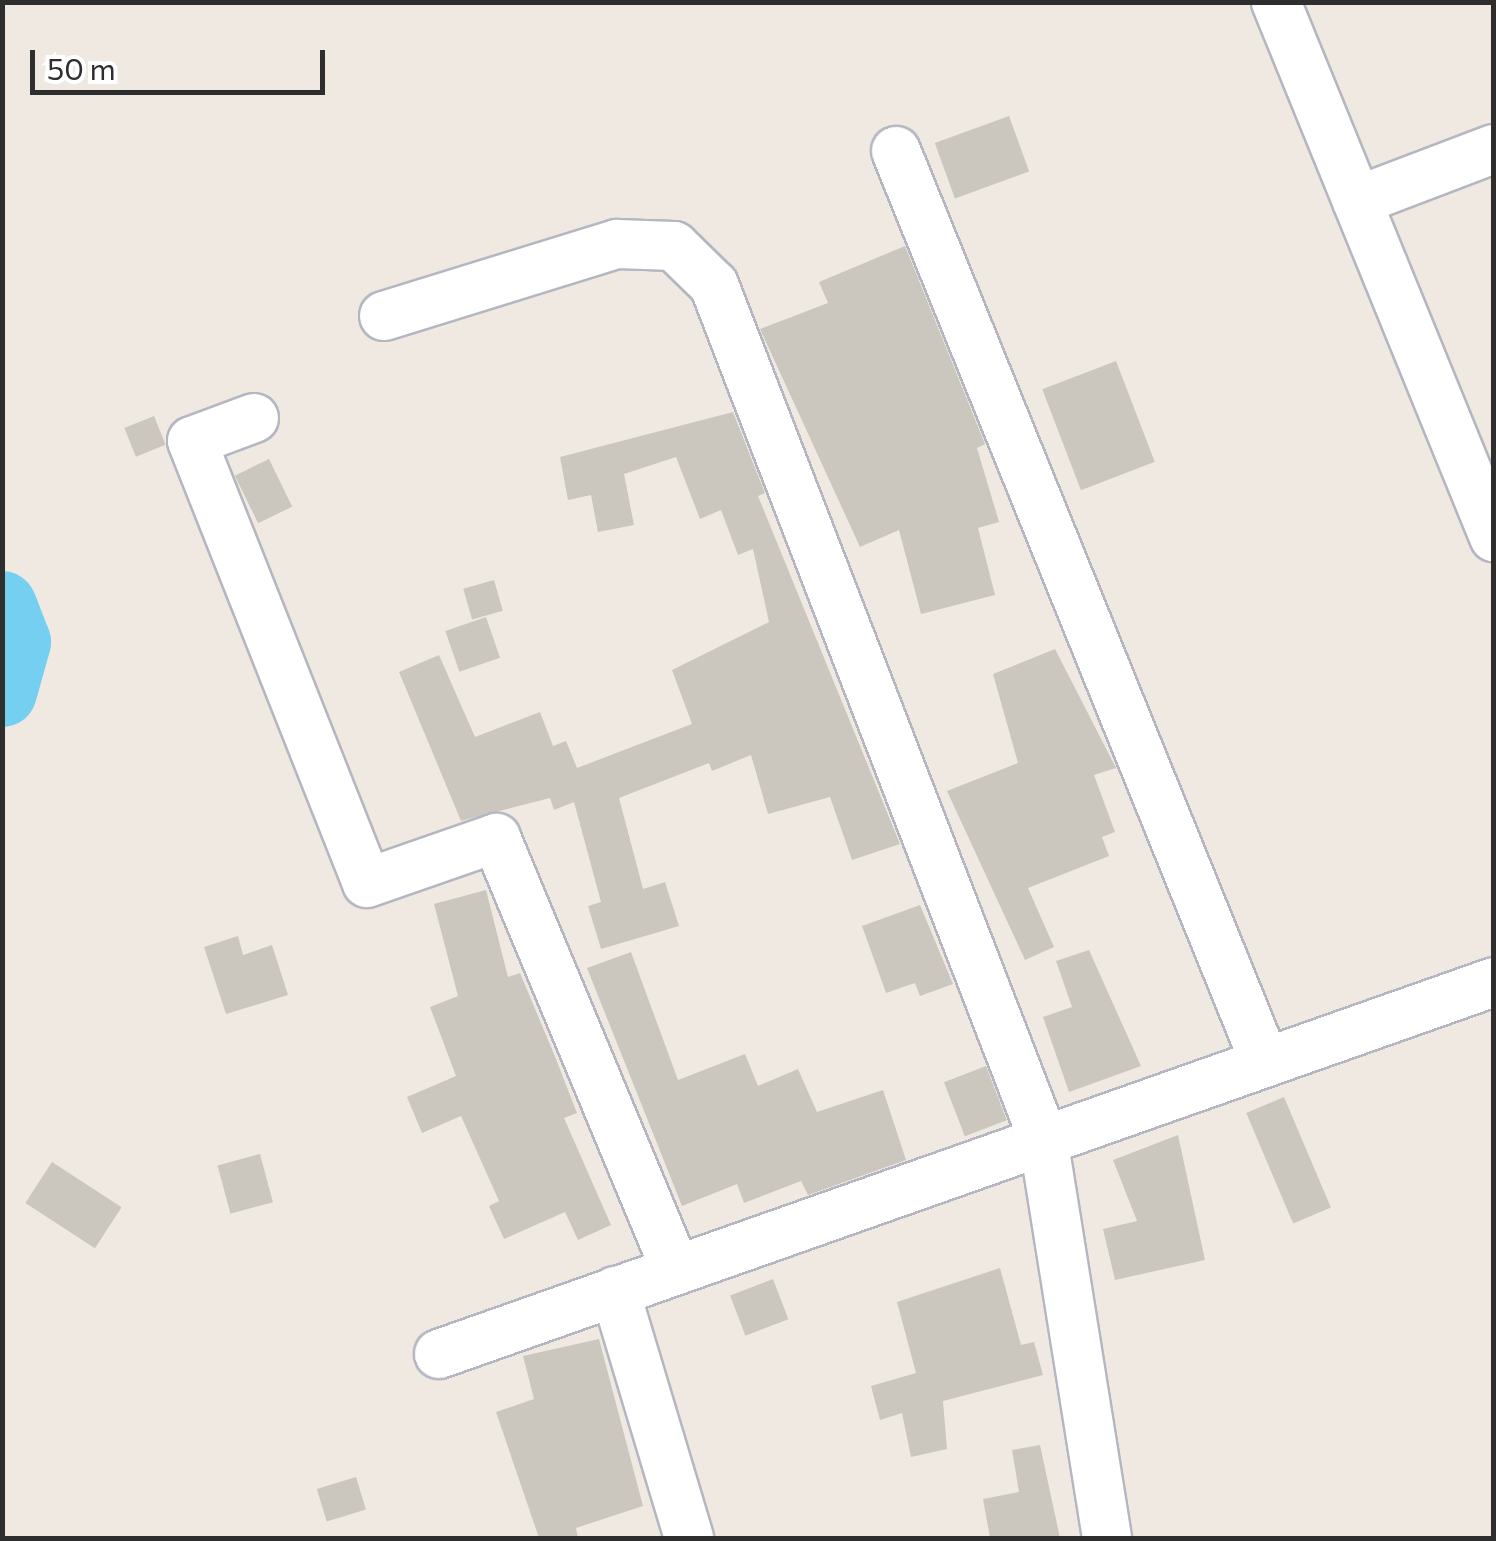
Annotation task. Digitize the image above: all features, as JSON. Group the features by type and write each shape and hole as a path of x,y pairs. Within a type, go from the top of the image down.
{"street":[{"path":"1276,2 1494,537"},
{"path":"1357,201 1494,149"},
{"path":"896,151 1264,1060"},
{"path":"384,316 617,244 674,246 703,268 1044,1138 1107,1538"},
{"path":"254,418 192,442 367,883 496,838 674,1268"},
{"path":"439,1354 1494,982"},
{"path":"615,1291 689,1538"}],"building":[{"path":"1009,116 1029,171 955,198 935,143"},
{"path":"905,246 985,444 977,448 999,522 978,528 995,595 921,614 899,530 860,547 760,329 828,303 819,282"},
{"path":"1116,361 1155,462 1081,490 1042,389"},
{"path":"733,412 765,493 758,496 900,844 852,860 830,797 768,814 751,755 712,771 709,763 619,798 643,889 665,882 679,926 601,949 588,906 601,902 574,802 554,810 550,798 461,821 399,672 439,655 475,737 540,712 553,746 566,741 577,768 692,724 672,670 769,622 753,549 738,555 721,510 700,519 676,457 624,474 634,525 598,532 591,495 568,500 560,457"},
{"path":"154,416 166,445 136,457 124,428"},
{"path":"269,459 292,507 258,523 235,476"},
{"path":"494,580 503,611 472,620 463,589"},
{"path":"486,617 500,658 459,672 445,631"},
{"path":"1055,649 1116,768 1094,775 1115,832 1102,837 1109,856 1028,888 1054,947 1025,960 947,791 1018,763 993,674"},
{"path":"486,890 508,977 520,973 554,1054 577,1113 564,1118 611,1225 578,1240 565,1212 504,1239 489,1206 499,1201 461,1116 422,1133 407,1097 456,1076 430,1007 458,996 434,904"},
{"path":"920,905 953,984 920,996 915,983 886,993 862,926"},
{"path":"238,936 243,955 272,945 288,995 226,1014 204,947"},
{"path":"1089,950 1141,1066 1069,1092 1043,1017 1072,1007 1056,961"},
{"path":"631,952 678,1080 745,1054 758,1086 798,1069 817,1112 883,1090 906,1160 808,1195 801,1181 744,1203 737,1184 682,1206 587,968"},
{"path":"986,1066 1007,1120 965,1136 944,1082"},
{"path":"1284,1097 1331,1207 1293,1223 1246,1113"},
{"path":"1178,1135 1205,1260 1115,1280 1103,1229 1137,1221 1113,1160"},
{"path":"260,1154 273,1202 230,1214 217,1165"},
{"path":"52,1162 122,1207 95,1248 25,1203"},
{"path":"1000,1268 1021,1345 1034,1342 1043,1375 943,1401 947,1449 911,1457 902,1413 880,1420 871,1386 916,1373 897,1302"},
{"path":"773,1279 788,1319 745,1336 730,1295"},
{"path":"599,1339 643,1506 576,1528 578,1538 539,1538 496,1412 534,1399 523,1356"},
{"path":"1040,1445 1060,1538 990,1538 983,1499 1019,1492 1012,1450"},
{"path":"356,1477 366,1510 327,1522 317,1489"}],"waterway":[{"path":"2,606 16,642 2,692"}]}
